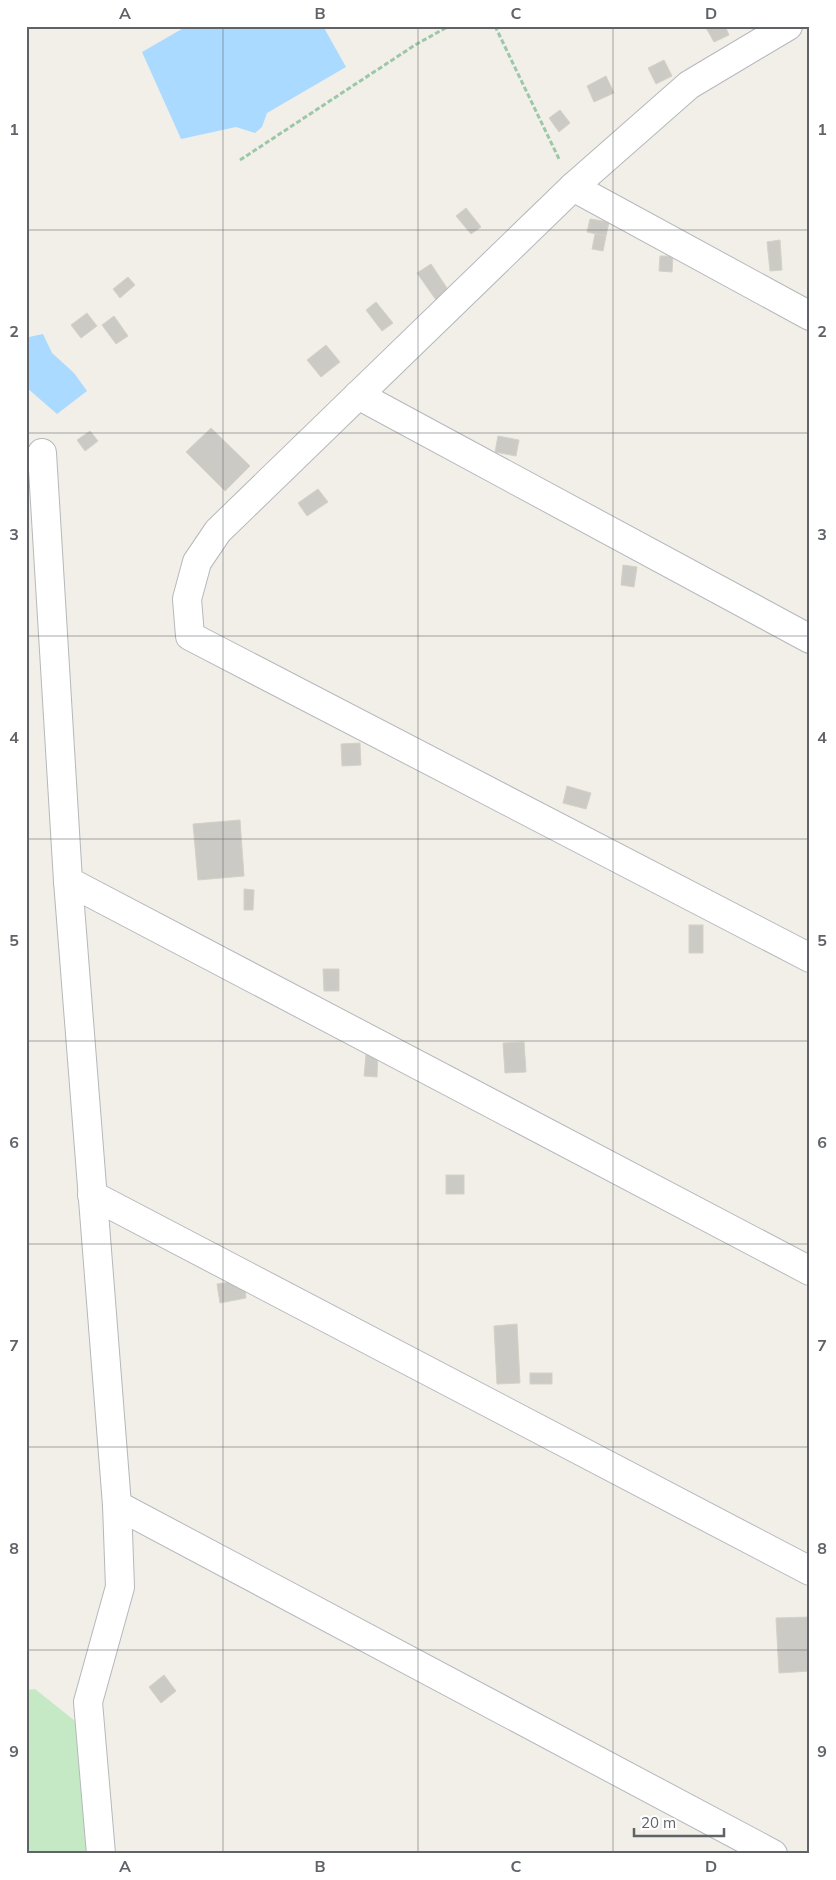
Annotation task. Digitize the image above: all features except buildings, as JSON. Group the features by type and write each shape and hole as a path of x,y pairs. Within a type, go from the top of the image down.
{"lane":[{"path":"788,26 689,85 573,187 218,531 197,562 187,598 190,636 810,958"},
{"path":"573,187 810,316"},
{"path":"358,395 810,639"},
{"path":"42,453 68,881 117,1505 120,1587 88,1702 101,1854"},
{"path":"68,881 810,1271"},
{"path":"92,1195 810,1571"},
{"path":"117,1505 773,1854"}],"path":[{"path":"240,160 414,45 449,26"},
{"path":"495,26 573,187"}],"green space":[{"path":"35,1689 80,1725 92,1854 26,1854 26,1690"}],"water":[{"path":"187,26 323,26 346,67 267,113 262,127 255,133 236,127 181,139 142,52"},
{"path":"43,334 52,353 74,373 87,391 57,414 26,387 26,336"}]}
